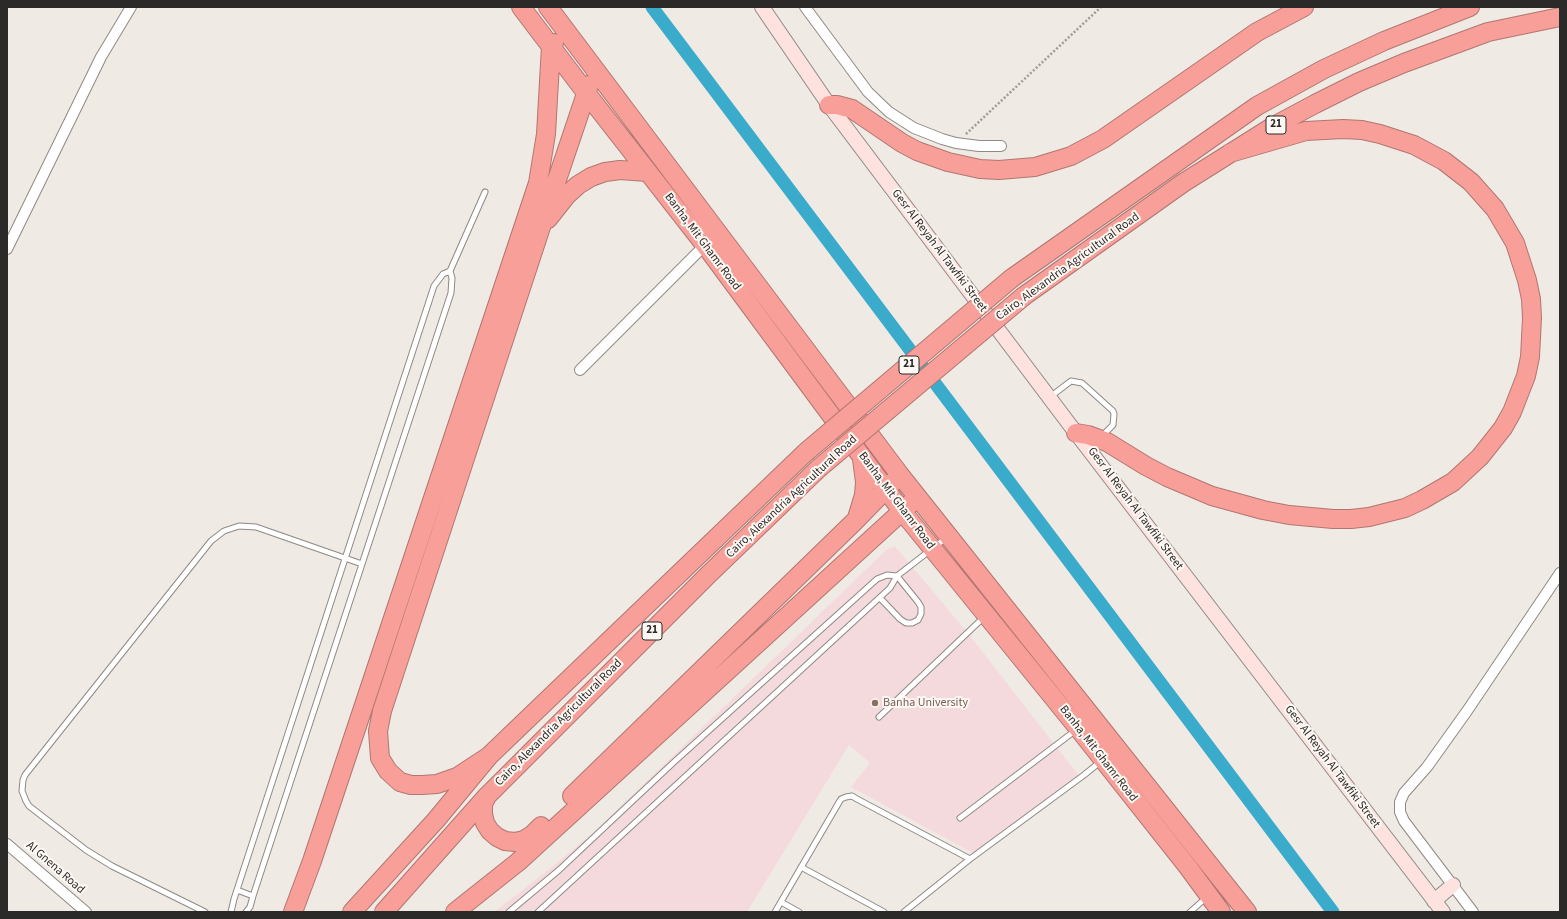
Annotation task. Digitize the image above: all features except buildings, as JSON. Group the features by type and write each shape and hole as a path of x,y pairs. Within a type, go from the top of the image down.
{"highway":[{"name":"Banha, Mit Ghamr Road","path":"521,7 647,172 705,245 902,511 1103,759 1221,912"},
{"name":"Banha, Mit Ghamr Road","path":"548,7 900,475 1247,912"},
{"path":"829,105 837,105 852,109 902,143 917,151 948,162 980,169 999,170 1035,166 1071,156 1103,139 1257,32 1304,7"},
{"name":"Cairo, Alexandria Agricultural Road","path":"352,912 436,820 489,756 806,452 1012,278 1257,106 1324,69 1384,41 1470,7"},
{"name":"Cairo, Alexandria Agricultural Road","path":"384,912 487,796 708,575 819,468 1024,296 1183,183 1272,127 1315,104 1359,82 1404,63 1488,32 1560,17"},
{"path":"293,912 312,861 538,182 546,134 551,46 566,31"},
{"path":"489,756 457,777 436,784 422,785 400,782 388,771 380,758 378,731 382,711 541,227 595,69"},
{"path":"1076,433 1094,444 1218,498 1289,515 1351,519 1370,517 1405,508 1448,485 1467,470 1480,457 1499,433 1512,412 1524,382 1530,357 1532,331 1531,299 1527,280 1515,243 1495,209 1471,182 1444,161 1419,147 1398,139 1362,130 1343,129 1306,131 1230,153"},
{"path":"541,227 567,195 578,185 591,178 605,172 620,170 647,172"},
{"path":"855,521 861,508 865,482 864,468 860,454"},
{"path":"487,796 483,804 483,814 485,823 490,831 505,841 515,842 524,840 532,835 855,521 900,475"},
{"path":"455,912 518,862 918,497"}],"main road":[{"name":"Gesr Al Reyah Al Tawfiki Street","path":"762,7 829,105 1076,433"},
{"name":"Gesr Al Reyah Al Tawfiki Street","path":"1094,444 1443,912"},
{"path":"1434,901 1453,885"}],"street":[{"path":"7,249 100,57 131,7"},
{"path":"805,7 868,92 889,112 914,128 956,143 979,146 1001,146"},
{"path":"580,370 705,245"},
{"path":"1473,912 1404,821 1400,807 1404,793 1427,767 1560,573"},
{"name":"Al Gnena Road","path":"7,844 86,912"}],"lane":[{"path":"246,912 250,907 254,896 451,292 452,278 450,271 485,192"},
{"path":"232,912 237,890 434,286 443,274 450,271"},
{"path":"1049,397 1071,381 1075,381 1082,383 1113,411 1113,425 1094,444"},
{"path":"205,912 96,857 29,806 22,791 23,780 38,758 217,535 239,526 256,527 362,564"},
{"path":"538,912 880,598 890,588 897,576 948,536"},
{"path":"509,912 559,870 674,762 877,579 887,575 897,576 921,608 921,614 918,620 912,623 906,623 900,620 880,598"},
{"path":"879,717 986,614"},
{"path":"960,818 1078,728"},
{"path":"904,912 970,859 1084,775 1103,759"},
{"path":"775,912 841,799 846,797 852,796 970,859"},
{"path":"801,867 884,912"},
{"path":"237,890 254,896"},
{"path":"1190,912 1209,895"},
{"path":"781,902 799,912"}],"path":[{"path":"956,143 1101,7"}],"shaded area":[{"name":"Banha University","path":"895,546 967,632 1080,777 980,853 971,852 851,787 870,763 849,745 747,912 494,912 594,832 886,550"}],"waterway":[{"path":"652,7 1333,912"}],"place":[{"name":"Banha University","path":"875,703"}]}
